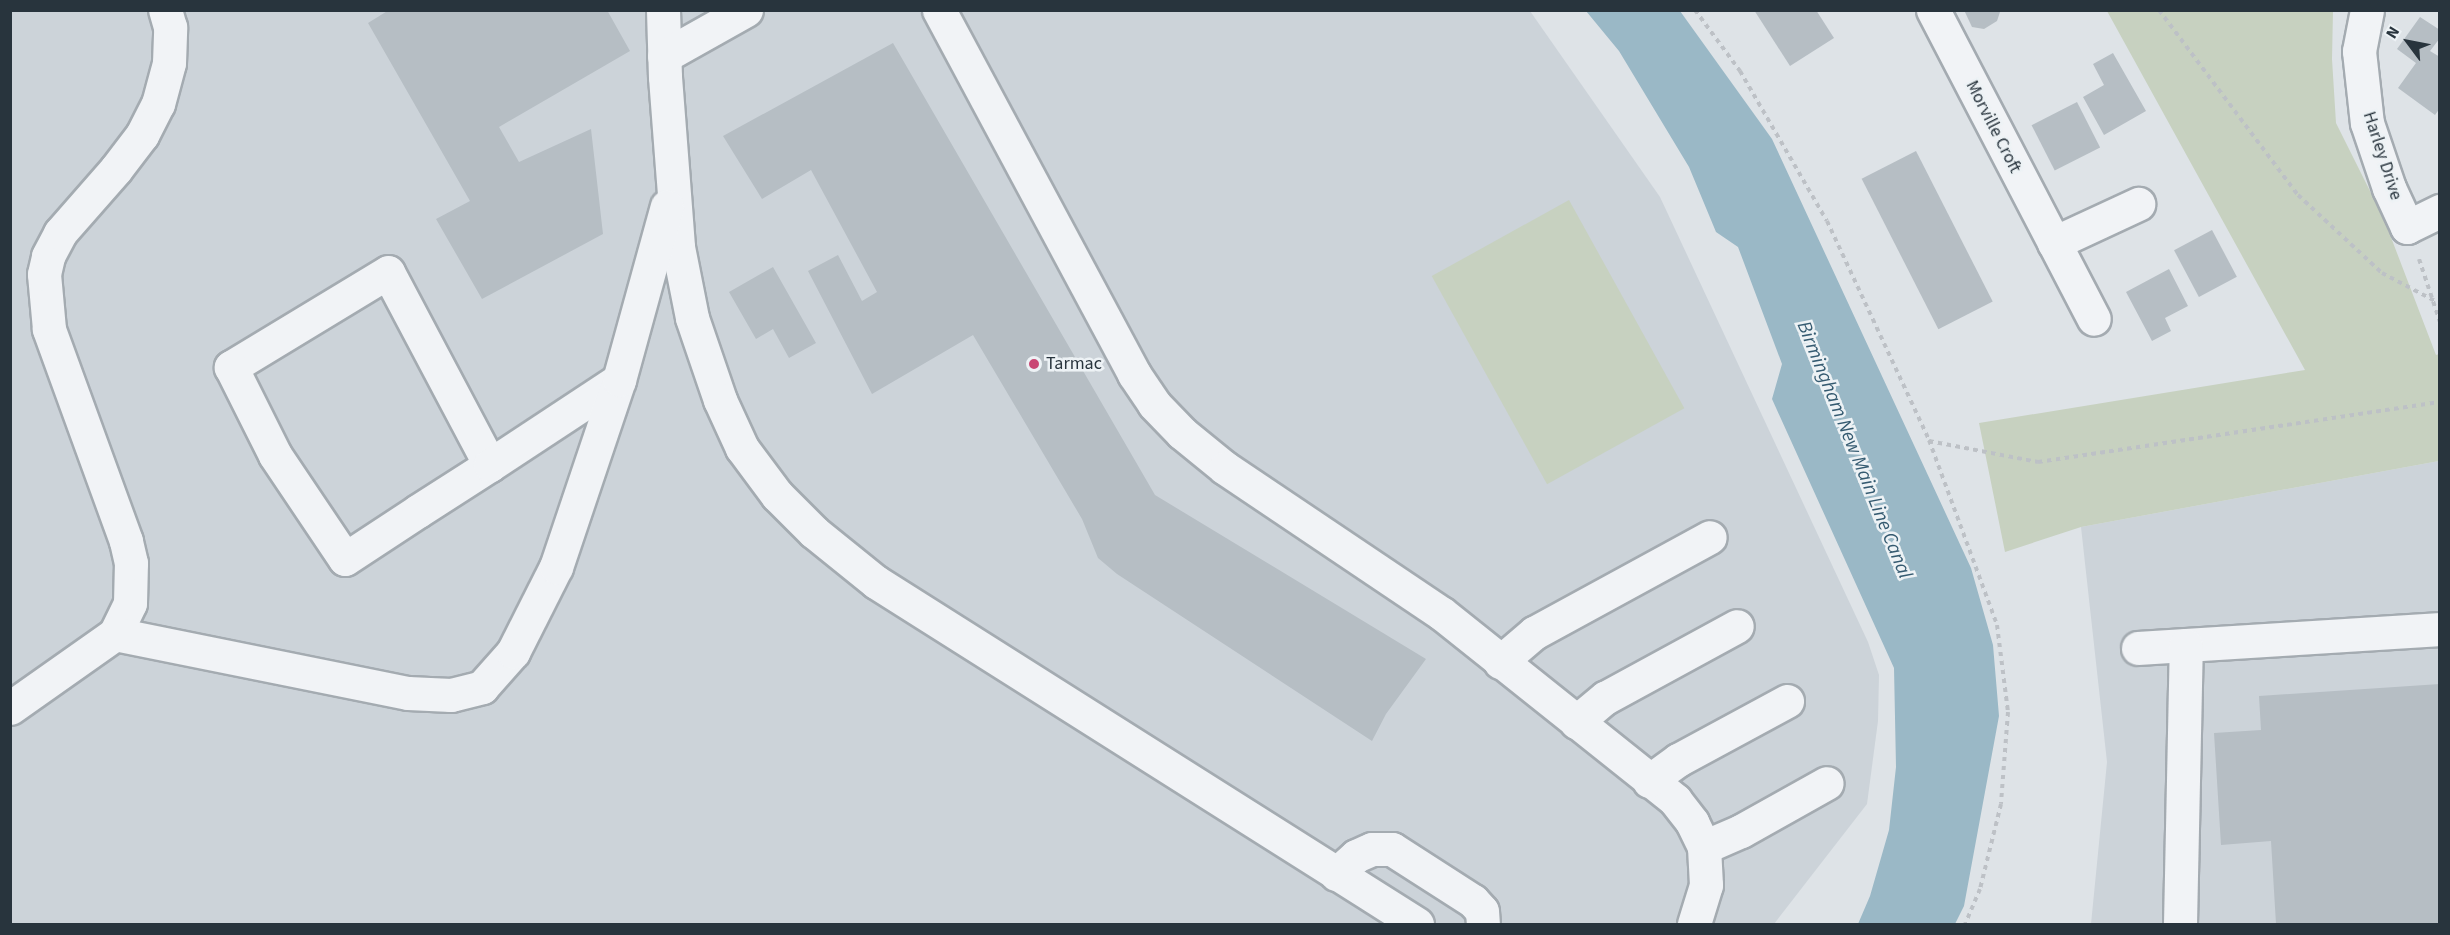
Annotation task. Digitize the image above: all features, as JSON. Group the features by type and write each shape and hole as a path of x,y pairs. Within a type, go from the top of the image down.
{"street":[{"path":"10,708 115,634 130,603 131,563 126,541 49,329 44,274 48,256 60,232 123,161 142,135 158,104 170,63 170,27 165,10"},
{"path":"663,10 664,56 678,247 692,318 720,400 742,447 777,495 814,532 876,582 1417,924"},
{"path":"664,56 746,10"},
{"path":"939,10 1134,374 1154,404 1182,433 1225,468 1441,613 1675,800 1692,822 1704,847 1706,885 1694,924"},
{"name":"Morville Croft","path":"1933,10 2094,319"},
{"name":"Harley Drive","path":"2367,10 2360,51 2367,123 2390,189 2407,227"},
{"path":"115,634 408,693 452,695 482,687 513,652 556,567 619,380 673,184"},
{"path":"2054,243 2138,204"},
{"path":"2407,227 2439,211"},
{"path":"490,465 388,272 231,367 275,455 345,559 490,465 619,380"},
{"path":"1500,662 1534,633 1710,537"},
{"path":"1575,722 1605,698 1737,626"},
{"path":"2138,648 2439,629"},
{"path":"2180,924 2186,645"},
{"path":"1649,781 1678,760 1787,701"},
{"path":"1704,847 1741,831 1827,783"},
{"path":"1336,873 1356,856 1372,849 1392,849 1473,901 1482,911 1483,924"}],"path":[{"path":"1695,10 1740,71 1827,221 1929,440 1997,625 2008,712 2001,804 1980,889 1965,924"},
{"path":"2159,10 2298,195 2382,273 2435,301"},
{"path":"2407,227 2435,301 2439,322"},
{"path":"1929,440 2037,462 2439,402"}],"shaded area":[{"path":"10,11 1530,11 1660,197 1868,642 1879,675 1878,721 1867,804 1774,924 11,924"},
{"path":"2439,461 2439,924 2091,924 2107,762 2081,527"}],"green space":[{"path":"2107,11 2333,11 2332,59 2336,123 2384,219 2436,355 2439,354 2439,461 2081,527 2005,552 1979,423 2305,370"},
{"path":"1569,200 1684,408 1547,484 1432,276"}],"water":[{"name":"Birmingham New Main Line Canal","path":"1586,11 1680,11 1772,139 1971,568 1993,645 1999,716 1964,906 1955,924 1858,924 1870,896 1889,830 1896,767 1894,668 1772,399 1782,364 1738,247 1716,232 1689,167 1619,51"}],"building":[{"path":"389,10 607,10 630,51 499,127 519,162 591,129 603,234 482,299 436,219 470,201 368,23"},
{"path":"1754,10 1816,10 1834,38 1790,66"},
{"path":"1964,10 1999,10 2000,12 1997,21 1984,29 1972,27"},
{"path":"2420,17 2440,30 2440,38 2430,51 2440,57 2440,108 2435,115 2398,88 2416,63 2397,49"},
{"name":"Tarmac","path":"893,43 1155,495 1426,659 1386,714 1372,741 1117,574 1098,558 1082,519 973,335 872,394 808,271 838,255 862,301 877,292 811,170 762,199 723,136"},
{"path":"2113,53 2146,111 2104,135 2083,97 2104,85 2093,64"},
{"path":"2077,102 2100,147 2055,171 2032,125"},
{"path":"1916,151 1993,302 1938,329 1862,179"},
{"path":"2212,230 2237,277 2199,297 2174,250"},
{"path":"773,267 816,343 789,358 773,329 756,339 729,292"},
{"path":"2169,269 2188,306 2165,318 2171,331 2152,341 2126,292"},
{"path":"2440,684 2440,924 2276,924 2271,841 2221,845 2214,733 2261,730 2259,696"}],"place":[{"name":"Tarmac","path":"1034,364"}]}
